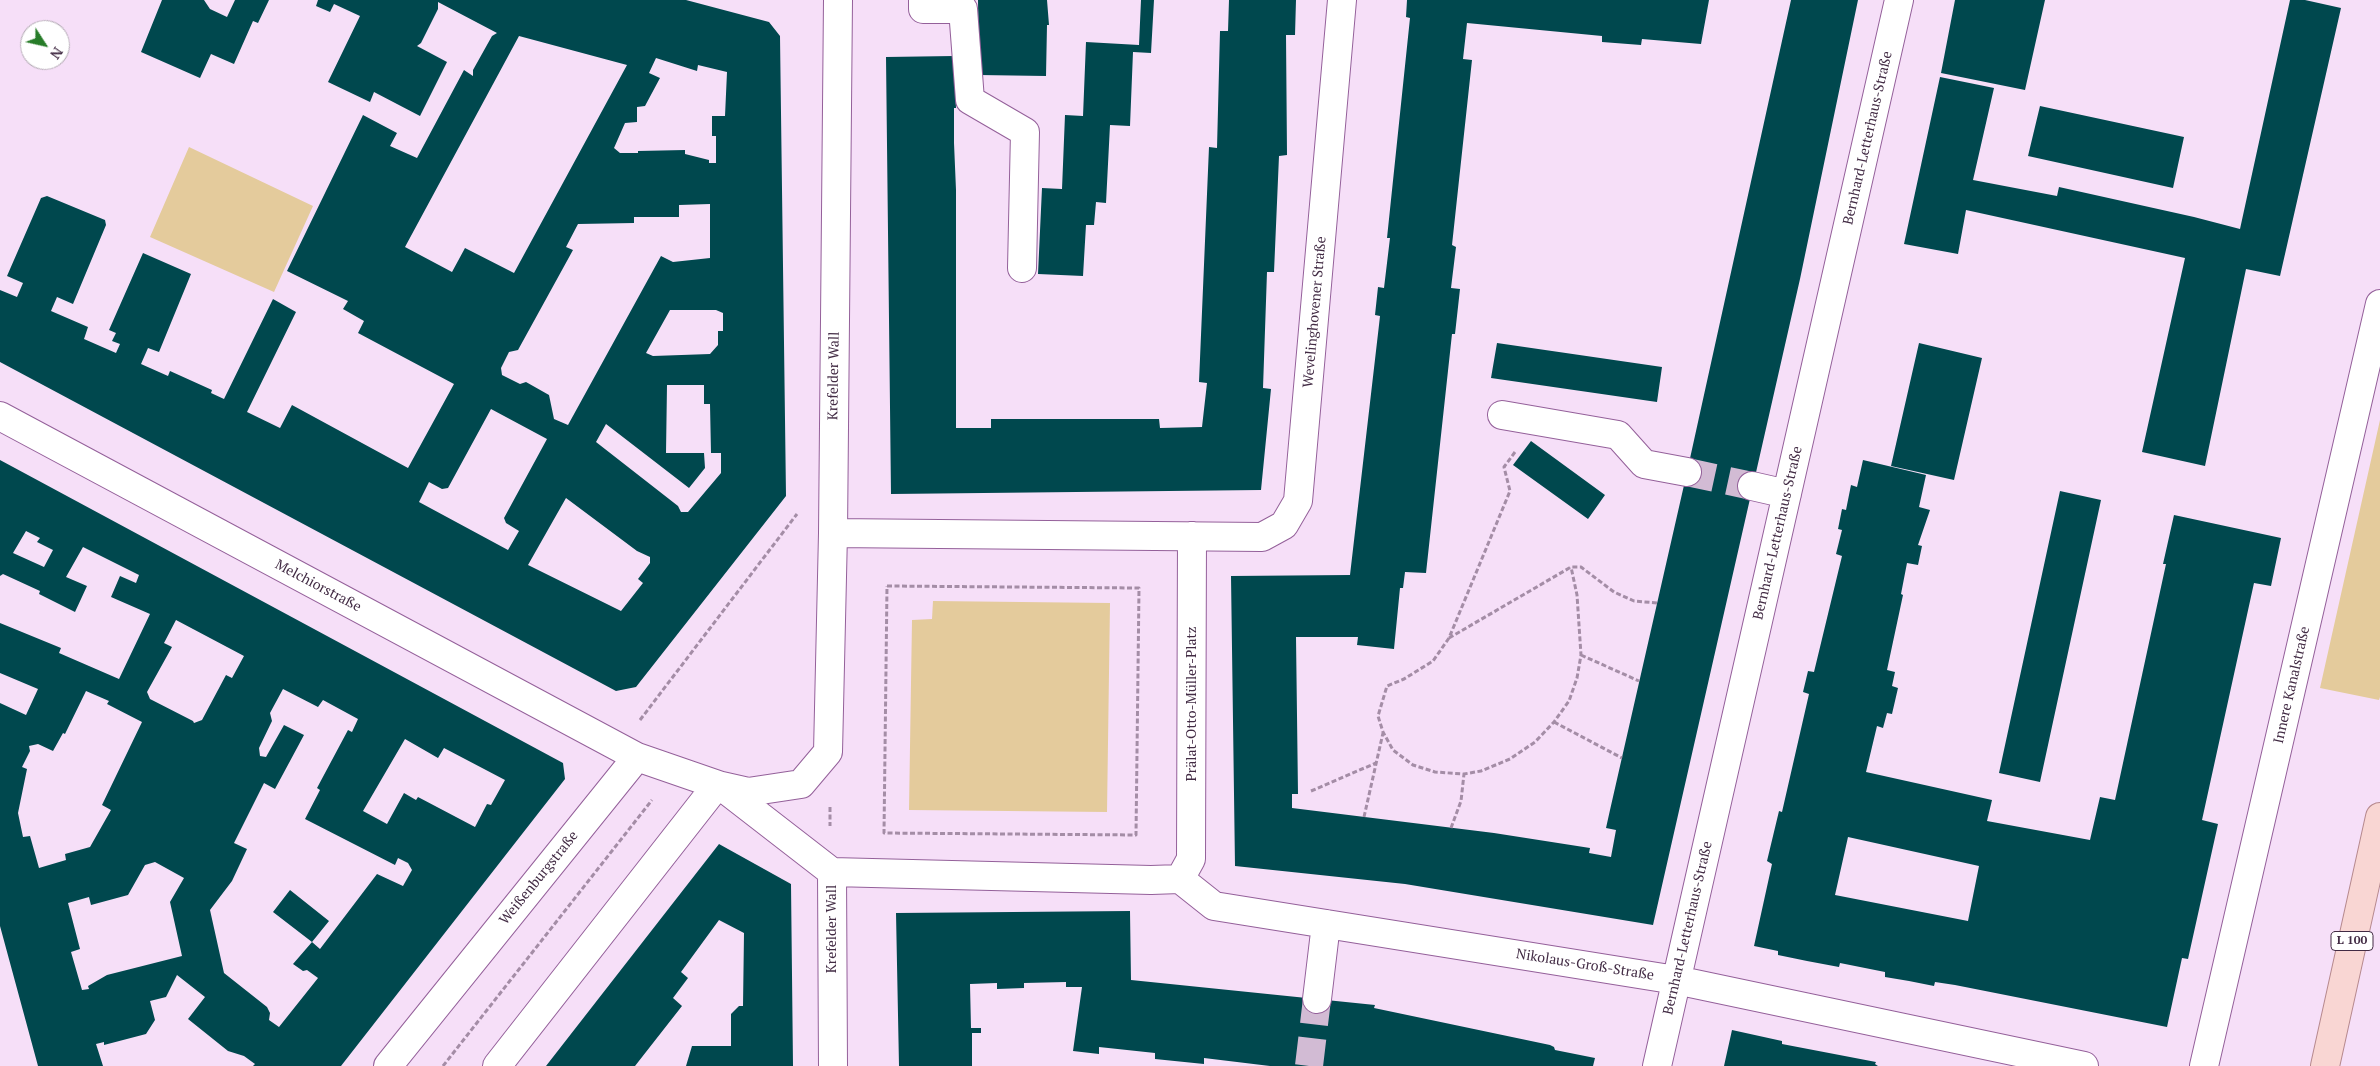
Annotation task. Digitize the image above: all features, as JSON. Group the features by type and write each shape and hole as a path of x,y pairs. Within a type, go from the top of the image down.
{"main road":[{"name":"L 100","path":"2325,1066 2380,817"}],"street":[{"name":"Krefelder Wall","path":"828,752 833,533 838,0"},
{"path":"923,0 923,10 963,9 970,100 1026,132 1022,268"},
{"name":"Wevelinghovener Straße","path":"1192,536 1262,537 1284,526 1298,501 1342,0"},
{"name":"Bernhard-Letterhaus-Straße","path":"1657,1066 1899,0"},
{"name":"Innere Kanalstraße","path":"2204,1066 2380,304"},
{"name":"Melchiorstraße","path":"0,416 628,752"},
{"path":"1514,417 1618,435 1644,464 1688,472"},
{"path":"1752,486 1787,494"},
{"path":"833,533 1192,536"},
{"name":"Prälat-Otto-Müller-Platz","path":"1180,879 1192,859 1192,536"},
{"path":"628,752 719,786 748,792 801,784 828,752"},
{"name":"Weißenburgstraße","path":"388,1066 628,752"},
{"name":"Krefelder Wall","path":"719,786 832,872 833,1066"},
{"path":"497,1066 719,786"},
{"path":"832,872 1151,880 1180,879"},
{"name":"Nikolaus-Groß-Straße","path":"1180,879 1214,906 1676,980 2084,1066"},
{"path":"1317,999 1326,924"}],"path":[{"path":"1514,417 1521,443 1504,467 1510,491 1449,638 1433,661 1404,679 1387,686 1378,716 1383,732 1393,750 1413,765 1435,772 1464,774 1481,771 1510,759 1535,742 1554,722 1569,701 1577,678 1581,655 1577,595 1571,567"},
{"path":"628,752 797,513"},
{"path":"1449,638 1571,567 1581,567 1614,592 1634,601 1657,603"},
{"path":"887,586 1139,588 1136,835 884,833 887,586"},
{"path":"1581,655 1639,680"},
{"path":"1554,722 1622,758"},
{"path":"1364,817 1383,732"},
{"path":"828,752 832,872"},
{"path":"1311,791 1376,763"},
{"path":"1450,828 1460,801 1464,774"},
{"path":"443,1066 641,814"}],"shaded area":[{"path":"189,147 313,206 274,292 150,237"},
{"path":"2380,420 2380,697 2379,700 2320,688"},
{"path":"933,601 1110,603 1107,812 909,810 912,620 932,619"}],"building":[{"path":"162,0 204,0 210,9 227,17 235,0 269,0 258,23 253,21 234,64 211,54 200,78 141,52"},
{"path":"318,0 686,0 769,22 780,36 786,496 636,687 616,691 0,362 0,290 17,297 23,283 7,276 41,198 47,196 105,220 106,225 73,304 57,297 51,311 88,327 84,339 116,353 120,344 112,341 116,333 109,330 143,253 191,274 159,352 148,348 141,364 168,376 170,371 212,390 211,393 224,399 273,299 296,312 247,412 280,428 292,405 408,468 454,384 358,333 364,321 343,309 348,301 287,271 363,115 397,133 390,146 417,158 464,70 473,76 473,70 492,36 497,33 438,2 438,9 421,43 417,46 447,62 420,116 374,92 370,102 328,82 360,16 334,4 330,12 316,6","holes":["519,36 627,65 514,273 465,248 452,272 405,247","656,58 697,71 698,65 727,72 725,116 712,116 712,136 716,136 716,163 709,163 709,160 685,154 685,150 620,153 614,148 625,123 637,122 637,107 645,106 660,78 649,73","710,204 710,258 673,262 661,256 568,425 554,419 549,395 526,382 520,384 502,375 501,368 509,352 518,350 573,250 566,247 578,224 634,223 634,217 679,217 679,205","670,310 716,310 723,313 723,331 718,331 718,345 710,354 653,356 646,353","667,385 704,385 704,404 710,404 711,453 721,453 721,473 688,512 681,512 678,506 596,442 606,424 689,488 705,468 704,453 666,453","491,409 547,439 504,518 506,523 519,531 508,550 419,502 429,482 442,489 448,488","566,498 637,551 650,557 650,563 638,579 643,583 621,611 528,565"]},
{"path":"978,0 1047,0 1049,25 1047,25 1046,76 979,75"},
{"path":"1141,0 1154,0 1151,53 1133,52 1130,126 1110,125 1106,203 1096,202 1094,225 1086,225 1083,276 1038,274 1042,188 1062,189 1065,115 1083,116 1086,42 1139,45"},
{"path":"1229,0 1296,0 1295,35 1286,35 1287,155 1279,156 1274,272 1267,272 1263,388 1271,389 1261,490 891,494 886,57 954,56 956,108 954,108 954,143 956,190 956,428 991,428 991,419 1159,419 1160,428 1202,427 1207,383 1199,382 1209,147 1217,148 1220,31 1228,31"},
{"path":"1407,0 1709,0 1701,44 1642,39 1641,45 1602,42 1602,36 1467,23 1463,59 1472,60 1452,245 1456,247 1451,288 1460,289 1455,334 1452,334 1426,573 1405,572 1403,588 1400,588 1394,649 1357,645 1358,637 1296,637 1298,794 1292,794 1292,808 1494,833 1590,848 1589,853 1611,857 1616,830 1606,828 1791,0 1858,0 1800,279 1653,925 1405,884 1235,866 1231,576 1350,575 1380,316 1375,315 1378,287 1384,288 1390,238 1387,238 1410,18 1406,17"},
{"path":"1955,0 2045,0 2025,90 1941,73"},
{"path":"2290,0 2305,0 2341,8 2280,276 2246,269 2205,466 2142,452 2185,258 1966,210 1958,254 1904,244 1940,77 1994,88 1973,180 2057,196 2059,187 2240,229"},
{"path":"2040,106 2184,137 2173,188 2028,156"},
{"path":"1497,343 1662,367 1657,402 1491,378"},
{"path":"1919,343 1982,358 1954,480 1891,466"},
{"path":"1531,441 1605,495 1588,519 1513,465"},
{"path":"0,460 563,763 565,779 341,1066 253,1066 255,1064 244,1056 228,1051 188,1019 205,997 177,975 166,997 150,1001 155,1020 146,1034 104,1045 104,1042 96,1044 103,1066 38,1066 0,926 0,703 26,715 38,689 0,673 0,623 61,648 59,653 119,679 150,614 111,597 120,576 136,583 139,575 83,547 66,577 87,586 75,612 39,594 40,591 3,574 0,576","holes":["26,531 40,538 37,542 53,550 44,567 13,553","176,620 244,656 232,678 226,675 202,720 194,723 150,699 147,692 172,647 164,643","283,689 318,707 323,700 358,719 352,732 348,730 317,788 320,790 305,819 395,865 398,858 408,863 412,870 403,886 377,874 320,949 312,942 293,964 303,971 307,970 318,978 279,1027 269,1020 270,1013 267,1007 224,973 210,910 232,881 247,849 234,843 264,783 275,789 304,735 284,725 266,757 260,756 259,748 272,721 270,713","86,691 109,701 107,704 142,722 102,805 111,810 90,847 65,854 66,860 39,868 30,836 23,837 18,813 27,769 22,767 30,751 29,746 38,744 53,751 63,733 65,734","405,739 438,758 444,748 505,780 491,805 487,804 475,827 418,797 416,800 404,793 387,824 363,811","155,862 184,878 170,902 182,956 107,975 88,986 89,989 82,990 71,952 80,949 68,903 89,897 91,905 128,895 145,865"]},
{"path":"1863,460 1926,475 1919,507 1930,510 1918,545 1922,546 1918,565 1907,563 1901,594 1903,595 1887,670 1895,672 1892,686 1898,688 1892,714 1887,713 1883,728 1877,726 1866,772 1992,800 1987,821 2090,840 2100,797 2115,800 2166,564 2163,564 2174,515 2281,538 2271,586 2254,583 2202,820 2218,824 2188,959 2182,958 2167,1027 1955,985 1935,982 1934,986 1885,977 1885,972 1840,963 1839,967 1807,961 1778,955 1778,951 1754,946 1772,864 1767,861 1779,811 1782,812 1809,694 1803,692 1808,671 1814,672 1842,556 1836,554 1842,530 1838,529 1842,509 1846,510 1851,485 1857,487","holes":["1848,837 1979,866 1968,921 1835,895"]},
{"path":"2060,491 2101,500 2040,782 1999,773"},
{"path":"719,844 791,884 793,1066 686,1066 692,1046 731,1046 731,1014 739,1006 743,1006 744,933 719,920 681,972 688,978 673,998 682,1006 635,1066 546,1066"},
{"path":"290,890 329,921 312,942 273,912"},
{"path":"1130,911 1131,980 1375,1005 1374,1008 1550,1045 1555,1050 1595,1058 1593,1066 1270,1066 1204,1058 1204,1064 1155,1059 1155,1053 1099,1047 1099,1054 1073,1051 1082,987 1066,987 1066,982 1024,983 1024,988 997,989 997,983 970,984 971,1028 981,1028 981,1033 972,1033 972,1066 899,1066 896,913"},
{"path":"1732,1030 1782,1041 1782,1044 1876,1062 1875,1064 1878,1066 1724,1066"}],"tunnel":[{"path":"1687,472 1752,486"},
{"path":"1309,1066 1317,999"}]}
